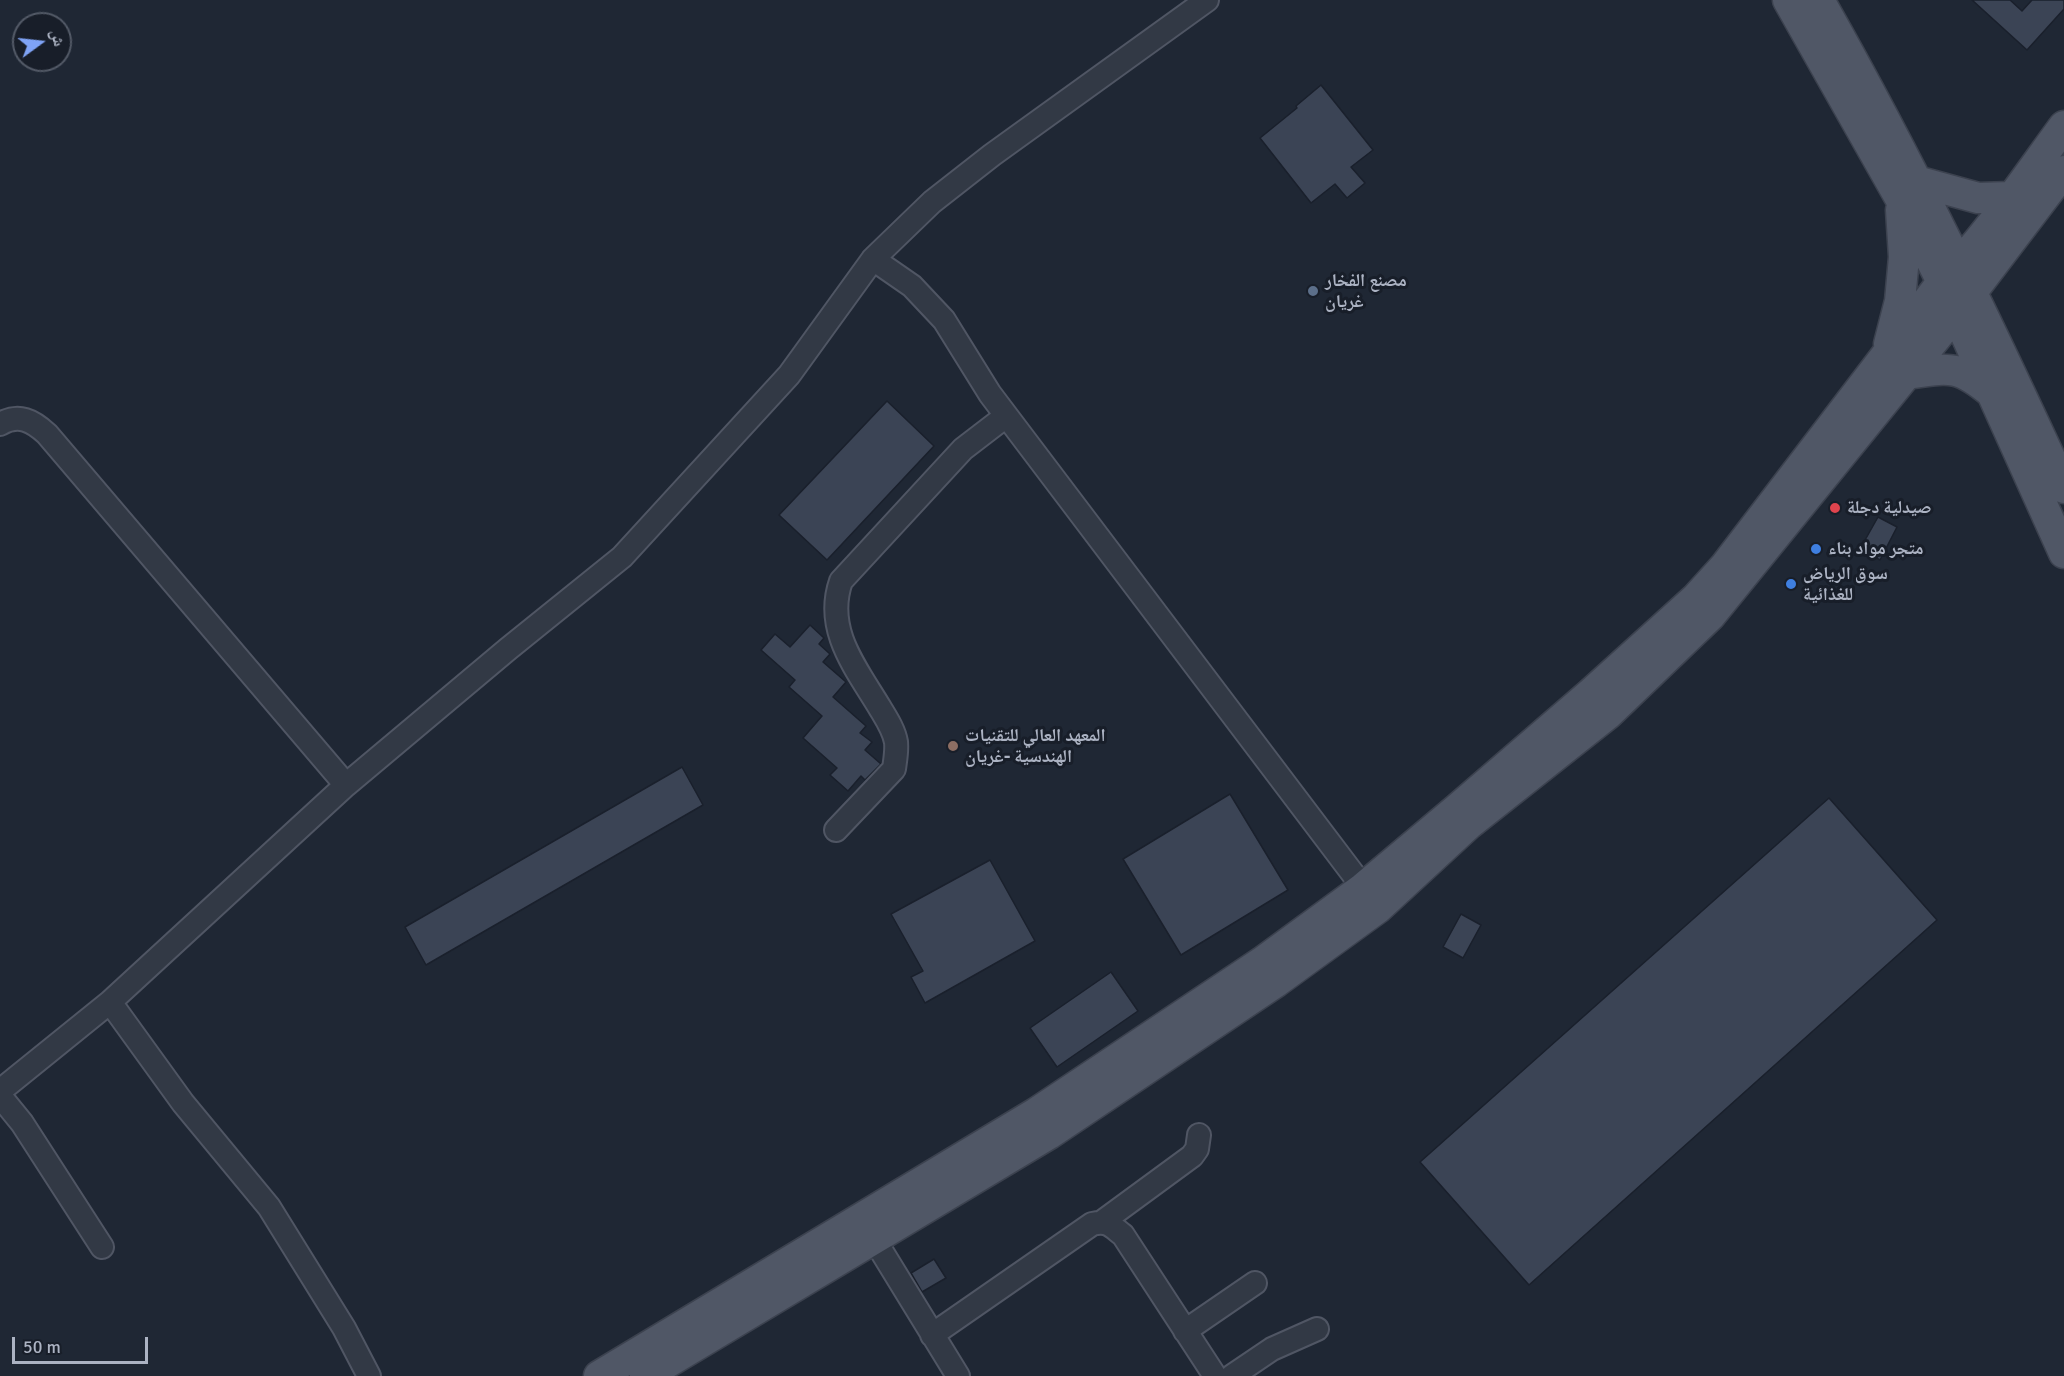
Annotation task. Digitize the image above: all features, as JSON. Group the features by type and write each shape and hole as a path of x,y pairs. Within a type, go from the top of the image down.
{"main road":[{"path":"1788,0 1908,190 1896,365"},
{"path":"1819,0 1859,70 1908,190 1964,302 2064,488"},
{"path":"1896,365 1951,274 2064,126"},
{"path":"599,1376 906,1206 1036,1113 1262,962 1370,898 1463,817 1590,694 1703,607 1725,566 1896,365 1964,302 2064,171"},
{"path":"1908,190 1978,198 2011,197"},
{"path":"1964,302 1992,394 2064,554"},
{"path":"1896,365 1956,370 1973,378 1992,394"},
{"path":"645,1376 874,1239 906,1206"}],"street":[{"path":"0,1091 110,1002 346,785 622,557 789,375 873,259 932,202 992,155 1207,0"},
{"path":"873,259 912,286 944,320 1006,416 1370,898"},
{"path":"836,830 894,770 896,756 896,741 887,720 847,652 838,630 834,611 841,581 963,449 1006,416"},
{"path":"0,424 8,419 33,421 47,434 346,785"},
{"path":"110,1002 183,1102 268,1207 344,1328 369,1376"},
{"path":"0,1096 22,1122 102,1247"},
{"path":"932,1335 1092,1224 1102,1222 1192,1156 1197,1149 1199,1135"},
{"path":"1102,1222 1123,1235 1215,1376"},
{"path":"874,1239 958,1376"},
{"path":"1185,1331 1255,1283"},
{"path":"1232,1376 1272,1349 1317,1329"}],"building":[{"path":"1972,0 2010,0 2022,11 2032,0 2064,0 2064,9 2027,50"},
{"path":"1321,85 1373,150 1351,167 1365,183 1347,198 1335,184 1311,203 1260,138"},
{"path":"887,401 934,446 827,560 779,515"},
{"path":"1878,517 1897,527 1880,560 1860,549"},
{"path":"810,625 824,638 819,644 830,654 823,662 846,682 833,697 866,726 860,733 872,742 865,750 881,764 865,780 861,776 848,791 830,775 837,768 803,738 822,716 789,687 795,680 761,650 775,634 790,647"},
{"path":"682,767 703,805 426,965 405,927"},
{"path":"1230,794 1288,890 1181,955 1123,859"},
{"path":"1829,798 1937,920 1529,1285 1420,1162"},
{"path":"990,860 1035,941 925,1003 911,977 923,971 891,914"},
{"path":"1461,914 1481,925 1463,958 1443,947"},
{"path":"1111,972 1138,1011 1057,1067 1030,1028"},
{"path":"934,1259 946,1278 922,1292 911,1273"}],"place":[{"name":"مصنع الفخار غريان","path":"1313,291"},
{"name":"صيدلية دجلة","path":"1835,508"},
{"name":"متجر مواد بناء","path":"1816,549"},
{"name":"سوق الرياض للغذائية","path":"1791,584"},
{"name":"المعهد العالي للتقنيات الهندسية -غريان","path":"953,746"}]}
